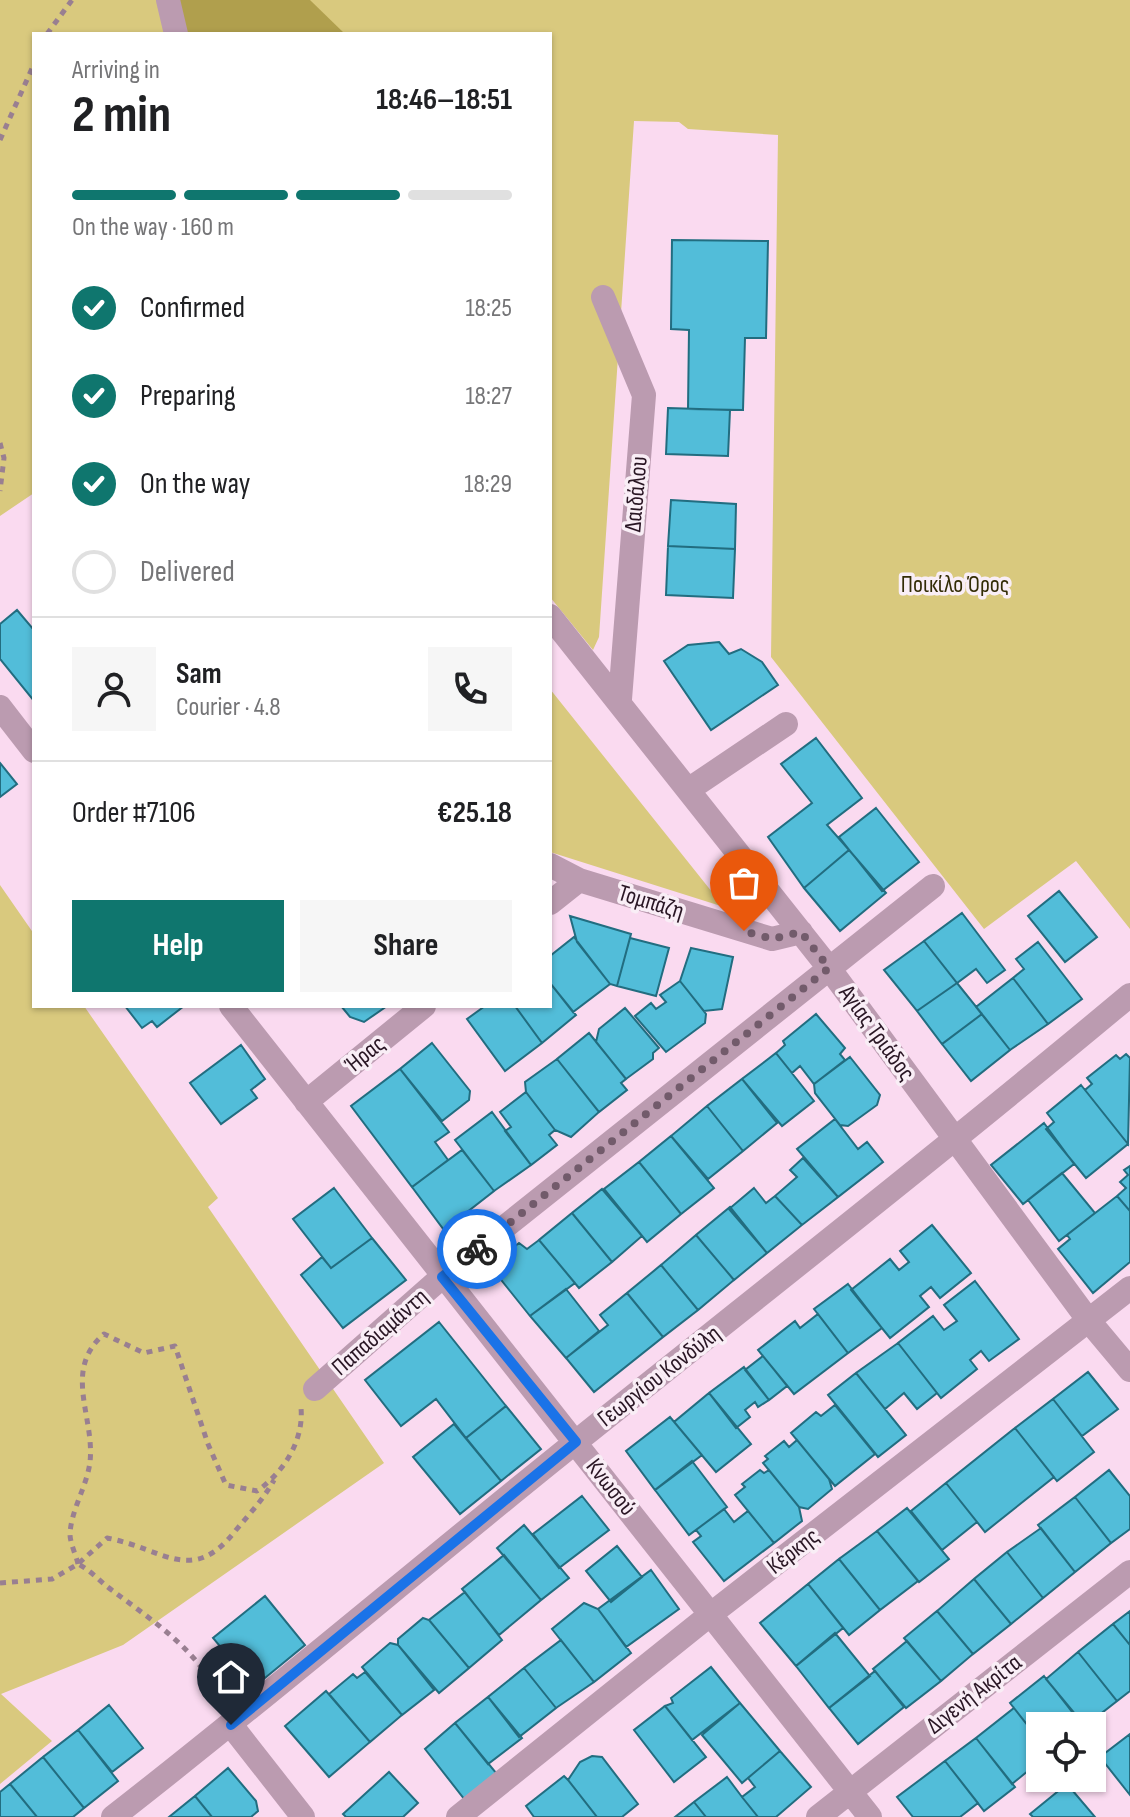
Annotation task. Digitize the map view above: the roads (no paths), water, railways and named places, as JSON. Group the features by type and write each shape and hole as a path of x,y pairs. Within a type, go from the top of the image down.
{"street":[{"path":"168,0 176,32"},
{"name":"Δαιδάλου","path":"603,297 644,395 620,699"},
{"name":"Αγίας Τριάδος","path":"552,618 620,699 829,968 1089,1321 1130,1370"},
{"path":"0,707 32,743"},
{"path":"688,790 786,724"},
{"name":"Τομπάζη","path":"552,866 579,880 772,939 801,932"},
{"path":"552,901 579,880"},
{"name":"Παπαδιαμάντη","path":"315,1389 442,1277 933,886"},
{"name":"Γεωργίου Κονδύλη","path":"113,1817 231,1725 576,1442 956,1140 1130,995"},
{"name":"Κνωσού","path":"233,1008 870,1817"},
{"name":"Ήρας","path":"306,1102 422,1008"},
{"name":"Κέρκης","path":"458,1817 711,1614 1130,1288"},
{"name":"Διγενή Ακρίτα","path":"818,1817 1130,1572"},
{"path":"231,1725 303,1817"}],"park label":[{"name":"Ποικίλο Όρος","path":"955,584"}]}
